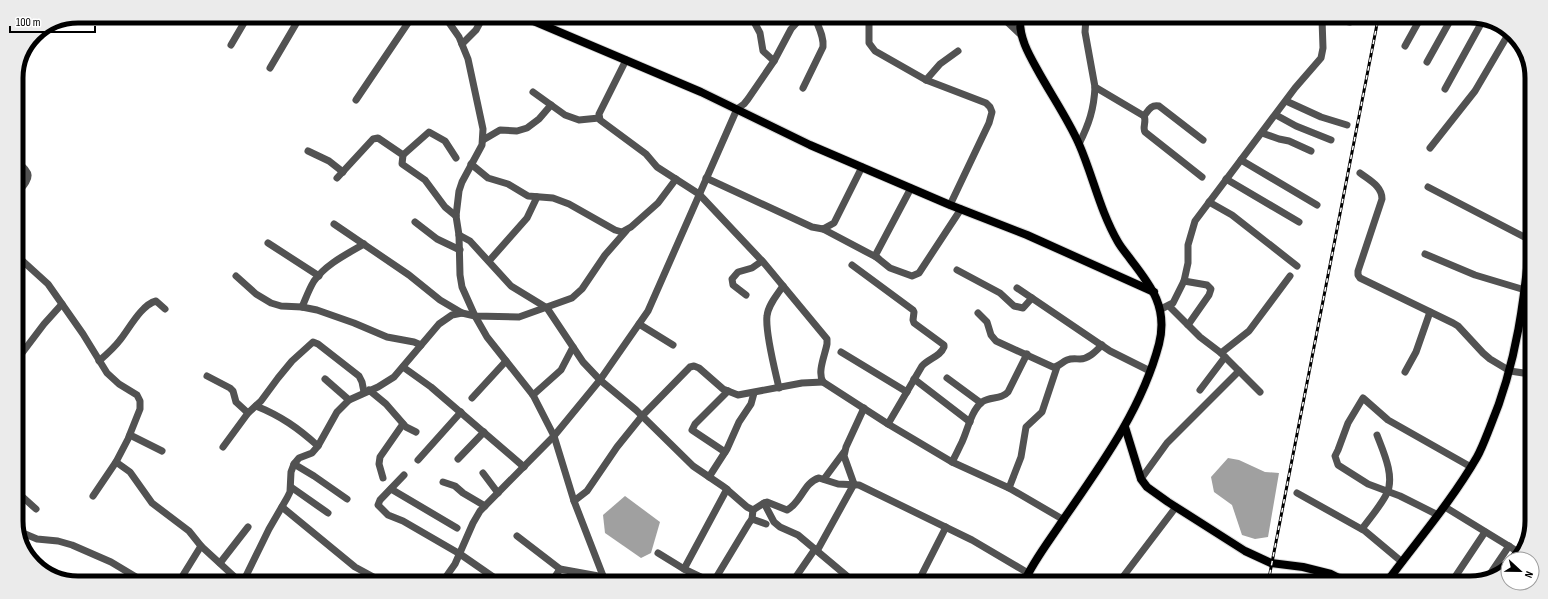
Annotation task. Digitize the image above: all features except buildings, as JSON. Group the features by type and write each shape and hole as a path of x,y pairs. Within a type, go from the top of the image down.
{"main road":[{"path":"539,23 736,108 810,145 950,205 1027,235 1154,292"},
{"path":"1020,23 1021,35 1028,52 1079,144 1104,213 1118,243 1165,307 1159,343 1150,371 1125,427 1027,576"},
{"path":"1391,576 1445,507 1478,455 1499,405 1510,371 1525,290"},
{"path":"1125,427 1141,479 1147,486 1176,507 1245,551 1271,563 1303,567 1335,576"}],"street":[{"path":"231,45 244,23"},
{"path":"270,68 296,23"},
{"path":"356,100 408,23"},
{"path":"449,23 462,44 471,72 483,129 482,145 471,164 459,191 456,216 459,235 460,275 462,287 475,316 487,337 533,395 554,436 574,501 603,576"},
{"path":"462,44 476,30 480,23"},
{"path":"755,23 760,33 763,51 774,61"},
{"path":"446,576 460,554 473,523 486,506 554,436 600,380 639,324 653,301 736,108 744,104 748,99 774,61 791,29 796,23"},
{"path":"803,88 823,47 823,41 817,23"},
{"path":"869,23 868,38 875,51 926,80 981,101 990,107 992,112 989,123 950,205"},
{"path":"1008,23 1021,35"},
{"path":"1079,144 1090,120 1095,87 1085,32 1086,23"},
{"path":"1260,392 1223,355 1165,307 1176,299 1184,281 1188,263 1188,245 1195,221 1286,101 1321,58 1324,48 1322,23"},
{"path":"1405,46 1418,23"},
{"path":"1427,62 1449,23"},
{"path":"1445,89 1480,24"},
{"path":"1430,148 1475,91 1506,37"},
{"path":"926,80 940,64 958,51"},
{"path":"626,60 599,114 599,118 605,125 646,154 657,167 699,194 762,261 827,339 820,377 823,382 888,424 952,462 1009,488 1064,520"},
{"path":"1095,87 1144,116 1146,121 1144,128 1145,132 1202,177"},
{"path":"533,92 565,115 579,120 599,118"},
{"path":"1286,101 1321,117 1347,124"},
{"path":"483,140 500,130 520,131 527,128 539,119 551,105"},
{"path":"1144,116 1152,106 1159,106 1203,140"},
{"path":"1276,115 1296,126 1331,140"},
{"path":"456,158 445,141 429,132 403,155 402,164 425,180 445,207 456,216"},
{"path":"1262,133 1289,141 1311,151"},
{"path":"337,178 373,139 377,138 382,140 403,155"},
{"path":"308,151 329,161 343,172"},
{"path":"1241,160 1317,205"},
{"path":"471,164 488,178 504,182 528,196 553,198 569,204 615,230 622,232 626,231"},
{"path":"23,166 26,168 28,175 23,185"},
{"path":"823,229 834,223 862,167"},
{"path":"1360,173 1379,188 1382,194 1382,199 1358,275 1360,278 1458,326 1483,354 1510,371 1525,373"},
{"path":"706,178 812,226 823,229 884,261"},
{"path":"246,576 268,529 287,498 291,487 291,472 294,464 299,458 312,453 318,446 338,412 349,400 394,377 421,344 446,318 457,313 475,316 520,317 578,295 605,255 626,231 658,203 676,179"},
{"path":"1226,180 1299,222"},
{"path":"1428,187 1525,237"},
{"path":"875,256 911,188"},
{"path":"489,261 527,218 538,197"},
{"path":"1209,202 1232,215 1297,266"},
{"path":"875,256 890,268 912,276 920,273 961,209"},
{"path":"414,222 437,239 460,250"},
{"path":"334,224 409,275 440,300 462,313"},
{"path":"459,235 470,241 511,286 547,308 583,362 600,380 642,416 693,466 727,489 747,507 753,510"},
{"path":"268,243 319,276"},
{"path":"302,307 310,288 319,276 340,258 364,244"},
{"path":"1425,254 1475,275 1525,290"},
{"path":"23,261 48,284 107,373 119,384 137,395 140,399 140,408 130,435 116,462 93,496"},
{"path":"746,295 734,285 732,279 738,272 752,268 762,261"},
{"path":"852,265 913,310 914,324 944,345 942,352 925,364 914,379 888,424"},
{"path":"957,270 1000,293 1014,306 1023,308 1032,298"},
{"path":"236,276 266,301 280,306 302,307 325,312 387,337 421,344"},
{"path":"1200,390 1223,355 1249,331 1290,276"},
{"path":"1184,281 1207,285 1211,289 1209,295 1188,325"},
{"path":"779,388 768,335 767,317 771,305 783,286"},
{"path":"1017,288 1110,351 1150,371"},
{"path":"99,361 114,347 135,318 150,304 156,302 165,310"},
{"path":"23,352 44,324 62,304"},
{"path":"1405,372 1413,359 1430,312"},
{"path":"978,313 987,322 992,338 1053,367 1057,367"},
{"path":"639,324 673,345"},
{"path":"223,447 248,413 256,406 292,361 313,342 318,344 353,371 367,391 386,404 402,424 416,432"},
{"path":"1009,488 1021,457 1026,426 1042,412 1057,367 1073,358 1081,359 1089,357 1102,345"},
{"path":"533,395 561,370 573,347"},
{"path":"841,352 907,392"},
{"path":"952,462 970,422 981,403 985,400 1006,395 1011,388 1027,354"},
{"path":"472,398 506,361"},
{"path":"574,501 587,492 617,447 642,416 690,367 694,366 698,368 728,391 738,395 802,383 823,382"},
{"path":"403,367 431,387 524,467"},
{"path":"1141,479 1167,444 1239,371"},
{"path":"207,376 230,388 233,391 235,400 248,413"},
{"path":"947,378 981,403"},
{"path":"325,379 349,400"},
{"path":"914,379 970,422"},
{"path":"725,452 692,430 695,424 728,391"},
{"path":"709,477 725,452 739,422 751,404 754,393"},
{"path":"1438,515 1400,496 1359,479 1338,465 1335,456 1348,423 1363,398 1388,420 1471,467"},
{"path":"256,406 278,415 292,424 318,446"},
{"path":"824,479 844,452 864,408"},
{"path":"418,460 461,412"},
{"path":"383,478 379,464 380,457 402,424"},
{"path":"458,459 484,432"},
{"path":"130,435 162,451"},
{"path":"1362,529 1388,492 1388,466 1377,435"},
{"path":"844,452 844,460 854,484"},
{"path":"116,462 130,472 152,504 189,531 201,546 234,576"},
{"path":"294,464 347,499"},
{"path":"482,473 498,493"},
{"path":"404,475 379,502 378,505 383,511 391,517 403,521 460,554 492,576"},
{"path":"753,510 767,502 787,510 794,505 815,479 824,479 838,484 854,484 862,486 972,540 1028,573 1030,576"},
{"path":"443,482 455,486 463,494 486,506"},
{"path":"797,576 816,550 854,484"},
{"path":"291,487 328,514"},
{"path":"391,488 457,528"},
{"path":"684,569 727,489"},
{"path":"1297,493 1362,529 1402,562"},
{"path":"23,497 36,509"},
{"path":"764,503 774,522 780,527 795,533 847,576"},
{"path":"282,507 355,567 372,576"},
{"path":"1124,576 1176,507"},
{"path":"1445,507 1516,551"},
{"path":"717,576 752,519 753,510"},
{"path":"752,519 766,524"},
{"path":"220,563 248,527"},
{"path":"921,576 946,527"},
{"path":"1456,576 1485,532"},
{"path":"25,534 37,540 58,541 72,545 111,562 134,576"},
{"path":"517,536 560,569 583,576"},
{"path":"182,576 201,546"},
{"path":"1492,571 1509,546"},
{"path":"658,553 699,576"},
{"path":"556,576 560,569"}],"shaded area":[{"path":"1228,458 1239,460 1265,472 1279,473 1268,537 1255,539 1242,535 1232,505 1214,492 1211,477"},
{"path":"625,496 660,522 651,553 641,558 605,533 603,515"}],"railway":[{"path":"1269,576 1377,23"}]}
